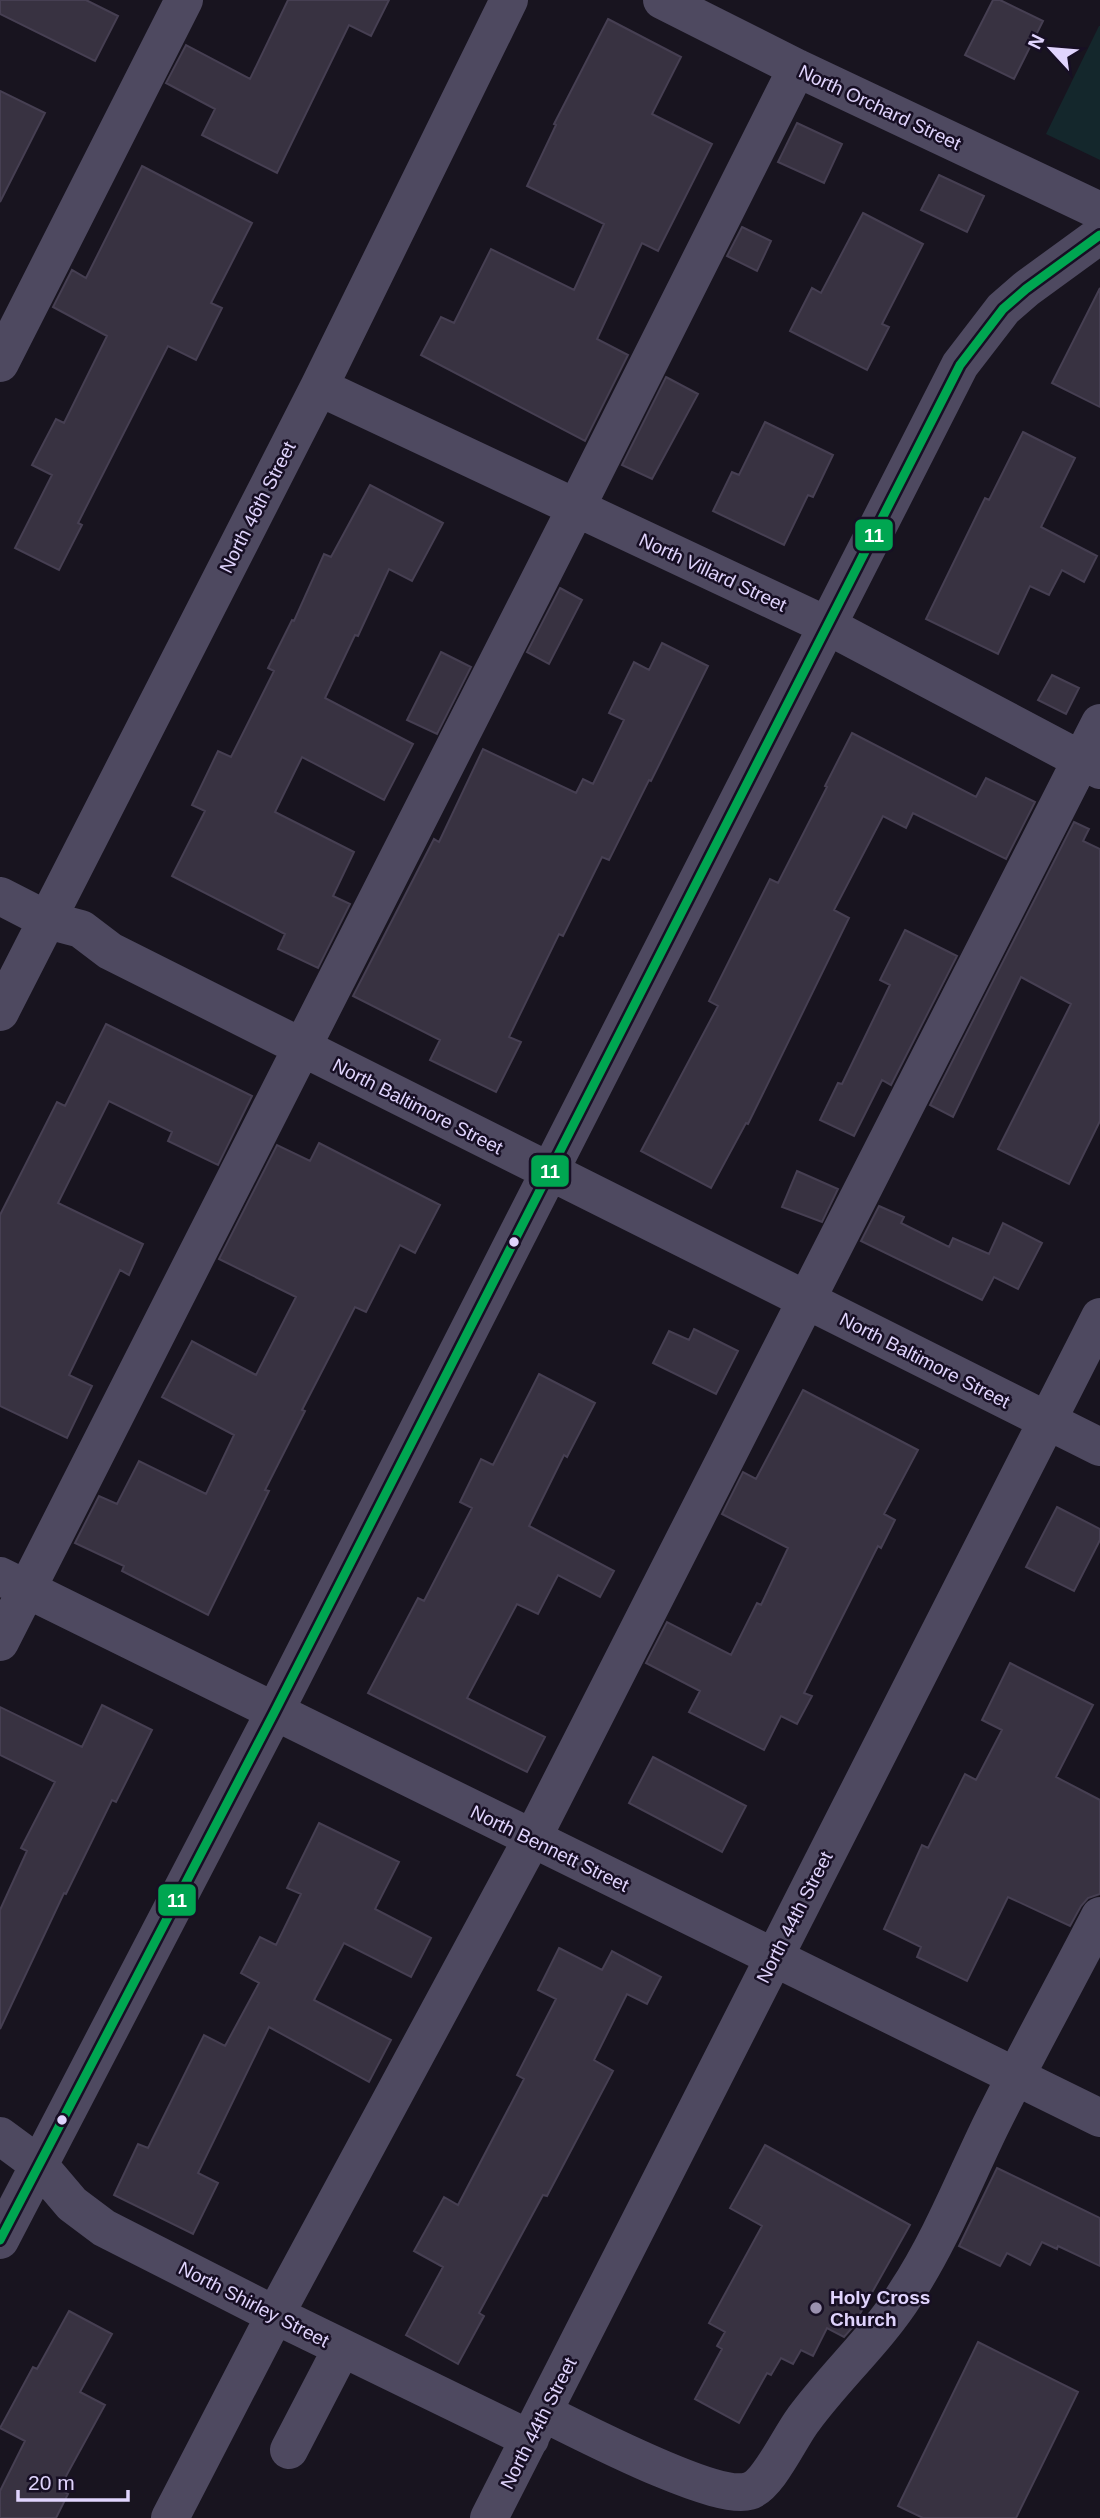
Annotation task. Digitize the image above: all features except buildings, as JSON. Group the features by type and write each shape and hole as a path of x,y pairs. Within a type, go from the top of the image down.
{"street":[{"path":"0,363 184,0"},
{"name":"North 46th Street","path":"0,1012 319,387 509,0"},
{"name":"North Orchard Street","path":"662,0 797,68 1100,211"},
{"path":"0,1642 13,1583 302,1048 797,68"},
{"path":"0,2240 274,1713 960,365 979,337 1018,295 1100,235"},
{"name":"North Villard Street","path":"319,387 828,626 1091,765"},
{"path":"170,2518 275,2315 532,1839 807,1301 1091,765 1100,723"},
{"name":"North Baltimore Street","path":"0,896 47,920 81,929 110,951 1100,1447"},
{"name":"North 44th Street","path":"489,2518 1100,1317"},
{"name":"North Bennett Street","path":"13,1583 1100,2118"},
{"name":"North Shirley Street","path":"0,2136 38,2164 72,2204 104,2228 342,2348 537,2426 646,2461 709,2487 742,2493 758,2487 804,2419 906,2293 953,2209 991,2127 1100,1916"},
{"path":"289,2450 342,2348"}],"green space":[{"path":"1100,26 1100,160 1046,134"}],"transit line":[{"name":"11","path":"0,2240 274,1713 960,365 1003,309 1100,235"}],"place":[{"name":"Holy Cross Church","path":"816,2308"}]}
